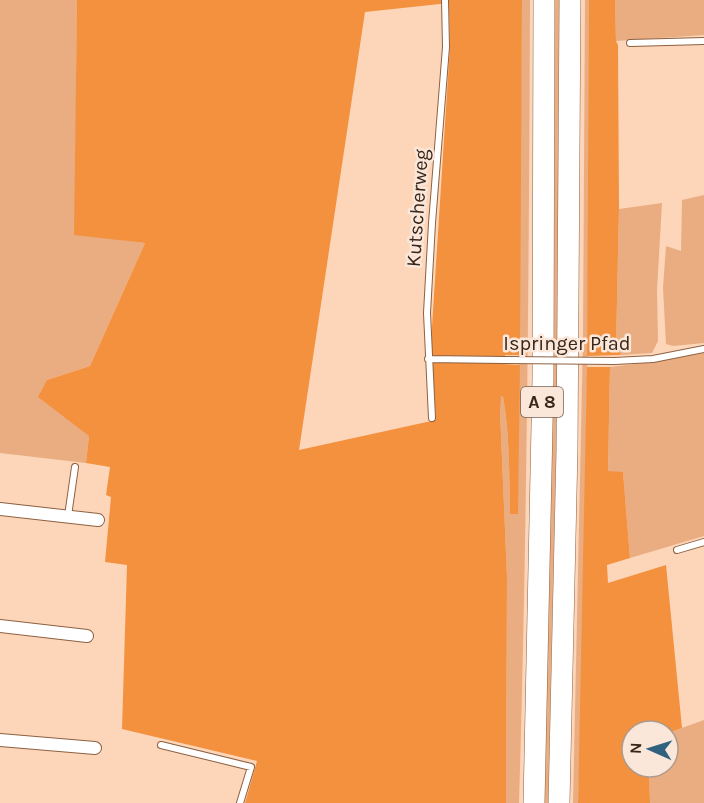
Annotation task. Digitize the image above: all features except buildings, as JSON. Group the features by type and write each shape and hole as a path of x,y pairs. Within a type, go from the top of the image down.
{"highway":[{"name":"A 8","path":"534,803 543,390 544,0"},
{"name":"A 8","path":"559,803 567,449 570,0"}],"street":[{"path":"0,509 98,520"},
{"path":"0,626 87,636"},
{"path":"0,740 96,748"}],"lane":[{"name":"Kutscherweg","path":"432,418 426,330 446,47 445,0"},
{"path":"630,43 704,41"},
{"name":"Ispringer Pfad","path":"428,359 615,362 653,359 704,349"},
{"path":"68,517 75,467"},
{"path":"677,550 704,542"},
{"path":"161,745 251,767 240,803"}],"shaded area":[{"path":"0,0 77,0 75,234 145,243 90,366 47,380 89,436 86,463 0,453"},
{"path":"77,0 522,0 520,355 505,355 504,364 520,365 518,514 510,514 508,440 503,397 501,396 500,411 507,577 506,803 245,803 257,761 122,729 127,565 105,562 111,497 106,495 110,467 86,463 89,436 38,397 47,380 90,366 145,243 74,235","holes":["449,3 450,46 431,342 436,420 299,450 365,12"]},
{"path":"522,0 530,0 524,602 519,803 506,803 507,577 500,396 503,397 507,426 510,513 517,514"},
{"path":"555,0 559,0 557,405 548,803 544,803 554,340"},
{"path":"585,0 589,0 585,502 578,803 573,803 583,339"},
{"path":"589,0 615,0 618,45 619,209 616,347 621,355 587,356"},
{"path":"615,0 704,0 704,35 616,41"},
{"path":"704,195 704,343 673,346 666,344 663,288 666,246 681,251 682,200"},
{"path":"662,203 657,290 658,341 652,353 621,355 616,347 619,209"},
{"path":"704,351 704,536 630,558 623,472 608,472 610,367 660,361"},
{"path":"587,367 610,367 608,471 623,472 630,558 607,565 608,583 666,565 682,728 680,729 680,719 620,719 620,779 649,779 650,803 578,803"},
{"path":"704,720 704,803 650,803 649,779 680,779 680,729"}]}
